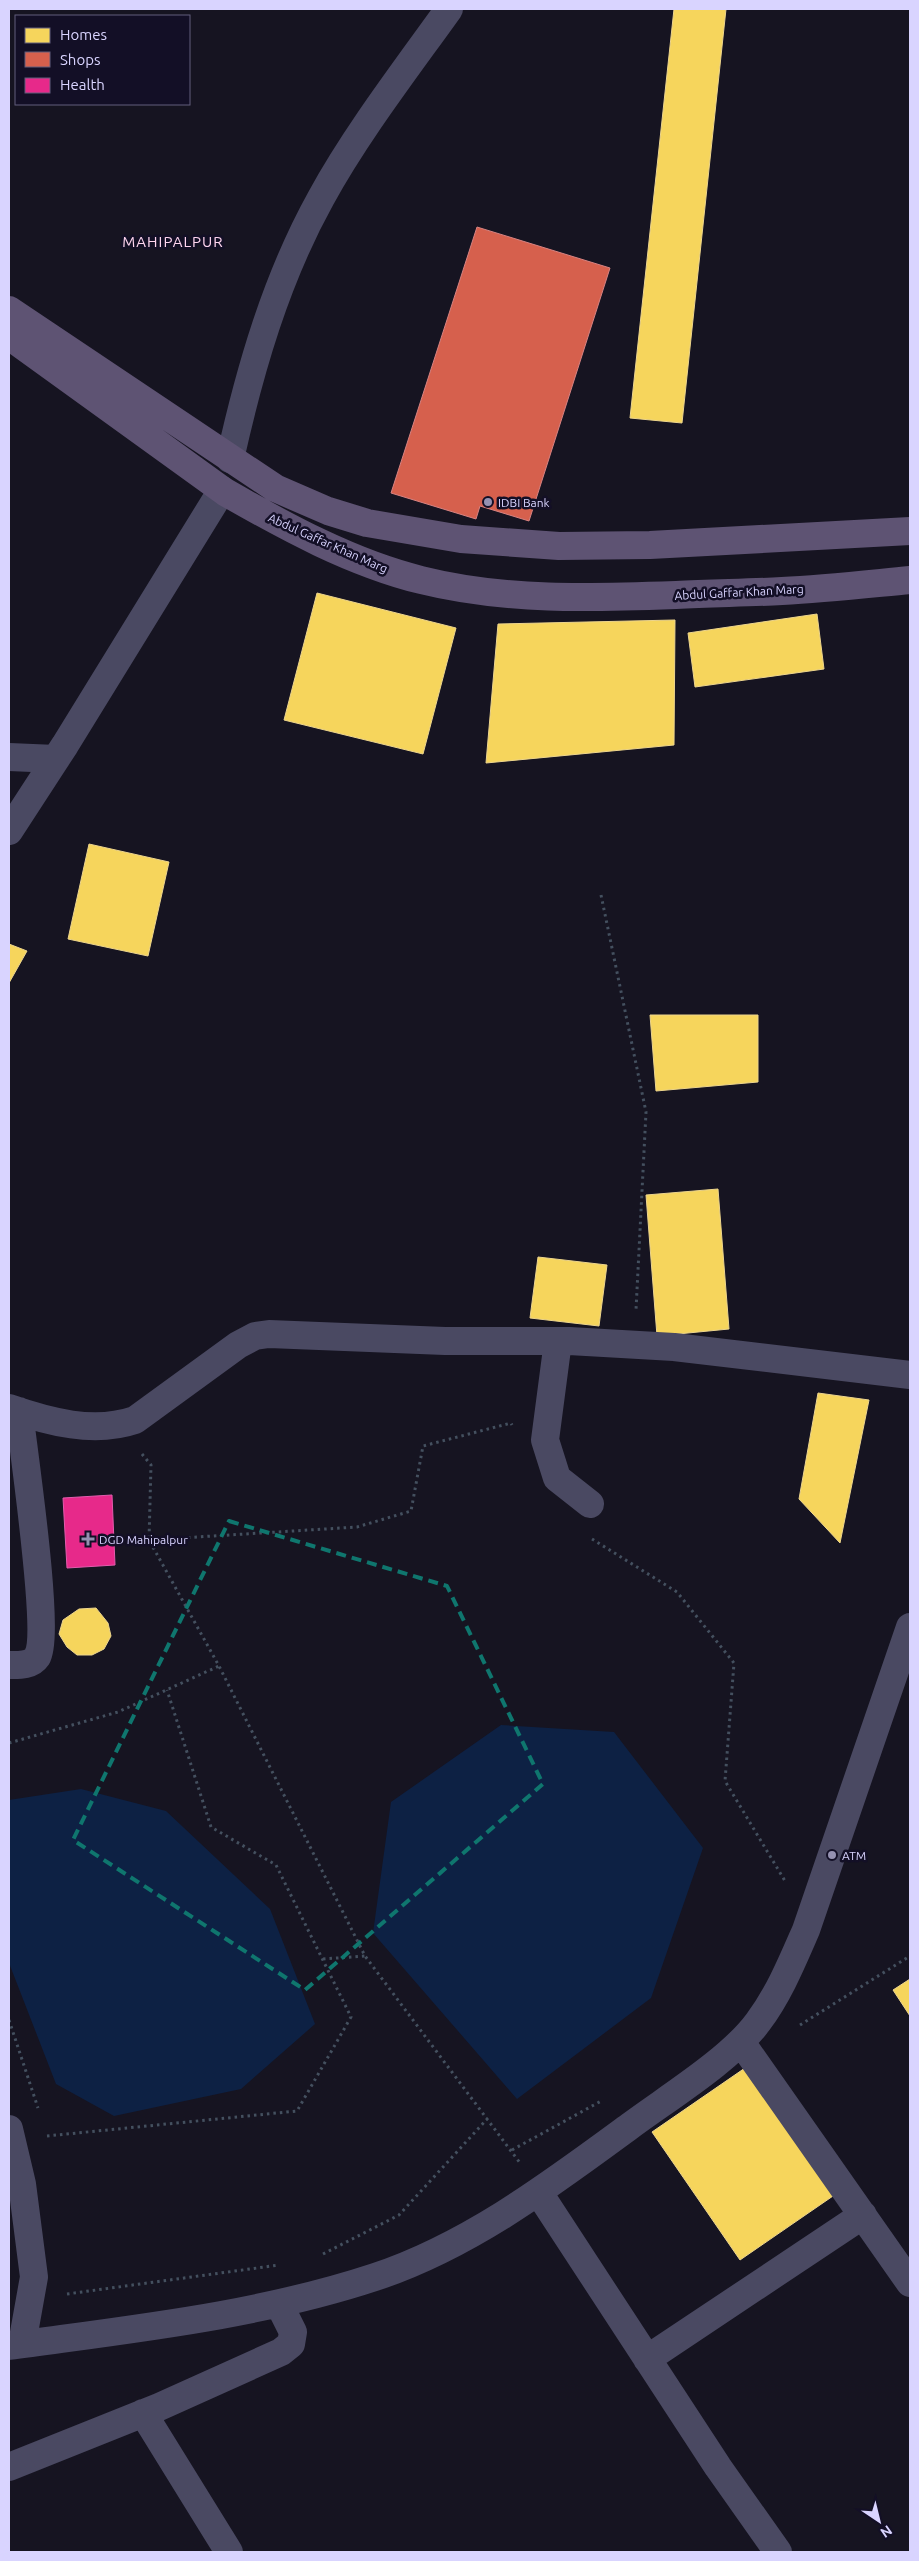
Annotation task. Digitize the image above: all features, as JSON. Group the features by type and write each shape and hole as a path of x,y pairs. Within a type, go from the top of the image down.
{"main road":[{"path":"9,310 275,488 328,511 367,522 460,539 559,546 650,546 910,531"},
{"name":"Abdul Gaffar Khan Marg","path":"9,336 222,490 260,512 379,568 420,580 480,592 533,597 596,598 782,591 910,580"}],"street":[{"path":"230,459 245,392 267,319 296,248 321,197 350,151 449,9"},
{"path":"9,831 56,759 222,490"},
{"path":"9,757 56,759"},
{"path":"9,1665 22,1666 36,1658 40,1640 40,1597 14,1409 55,1421 95,1427 117,1426 135,1420 213,1362 255,1336 269,1334 445,1342 558,1341 635,1345 743,1354 910,1375"},
{"path":"558,1341 545,1440 558,1478 590,1504"},
{"path":"9,2129 22,2184 34,2277 15,2345 124,2330 279,2304 376,2277 420,2259 539,2193 741,2042 758,2023 789,1971 806,1930 910,1627"},
{"path":"741,2042 910,2283"},
{"path":"539,2193 718,2467 778,2552"},
{"path":"647,2359 863,2215"},
{"path":"9,2467 143,2413 286,2349 291,2344 293,2332 279,2304"},
{"path":"143,2413 229,2552"}],"path":[{"path":"601,896 646,1112 635,1345"},
{"path":"149,1540 357,1527 411,1511 423,1446 511,1423 515,1431"},
{"path":"117,1426 151,1465 149,1540 219,1666 364,1956 512,2150 539,2193"},
{"path":"586,1536 677,1592 734,1663 725,1781 788,1886"},
{"path":"9,1743 118,1712 219,1666"},
{"path":"44,2128 47,2137 297,2111 351,2017 276,1865 211,1827 167,1690"},
{"path":"323,1959 364,1956"},
{"path":"796,2027 910,1956"},
{"path":"9,2020 38,2110"},
{"path":"512,2150 606,2098"},
{"path":"318,2257 399,2215 488,2118"},
{"path":"57,2295 281,2265"}],"highlighted area":[{"path":"229,1521 447,1586 543,1784 305,1990 73,1840"}],"water":[{"path":"501,1725 614,1732 703,1848 651,1998 517,2099 373,1933 391,1802"},
{"path":"81,1789 166,1811 270,1909 315,2024 241,2089 114,2116 56,2084 9,1963 9,1800"}],"building: Homes":[{"path":"674,9 726,9 682,423 630,418"},
{"path":"317,593 456,628 423,754 284,720"},
{"path":"817,614 824,669 695,687 688,633"},
{"path":"675,620 674,745 486,763 498,624"},
{"path":"89,844 169,862 148,956 68,939"},
{"path":"9,944 27,951 9,983"},
{"path":"650,1015 758,1015 758,1082 656,1091"},
{"path":"718,1189 729,1329 657,1336 646,1195"},
{"path":"538,1257 607,1265 599,1326 530,1318"},
{"path":"818,1393 869,1400 840,1543 799,1499"},
{"path":"96,1608 108,1623 111,1636 104,1649 92,1655 77,1655 67,1647 59,1634 63,1620 79,1609"},
{"path":"910,1979 910,2016 893,1990"},
{"path":"745,2068 833,2196 740,2260 652,2132"}],"building: Shops":[{"path":"477,227 610,268 529,521 480,506 476,519 391,493"}],"building: Health":[{"path":"112,1495 115,1565 67,1568 63,1498"}],"place":[{"name":"IDBI Bank","path":"488,502"},
{"name":"DGD Mahipalpur","path":"88,1539"},
{"name":"ATM","path":"832,1855"}],"district":[{"name":"MAHIPALPUR","path":"173,241"}]}
